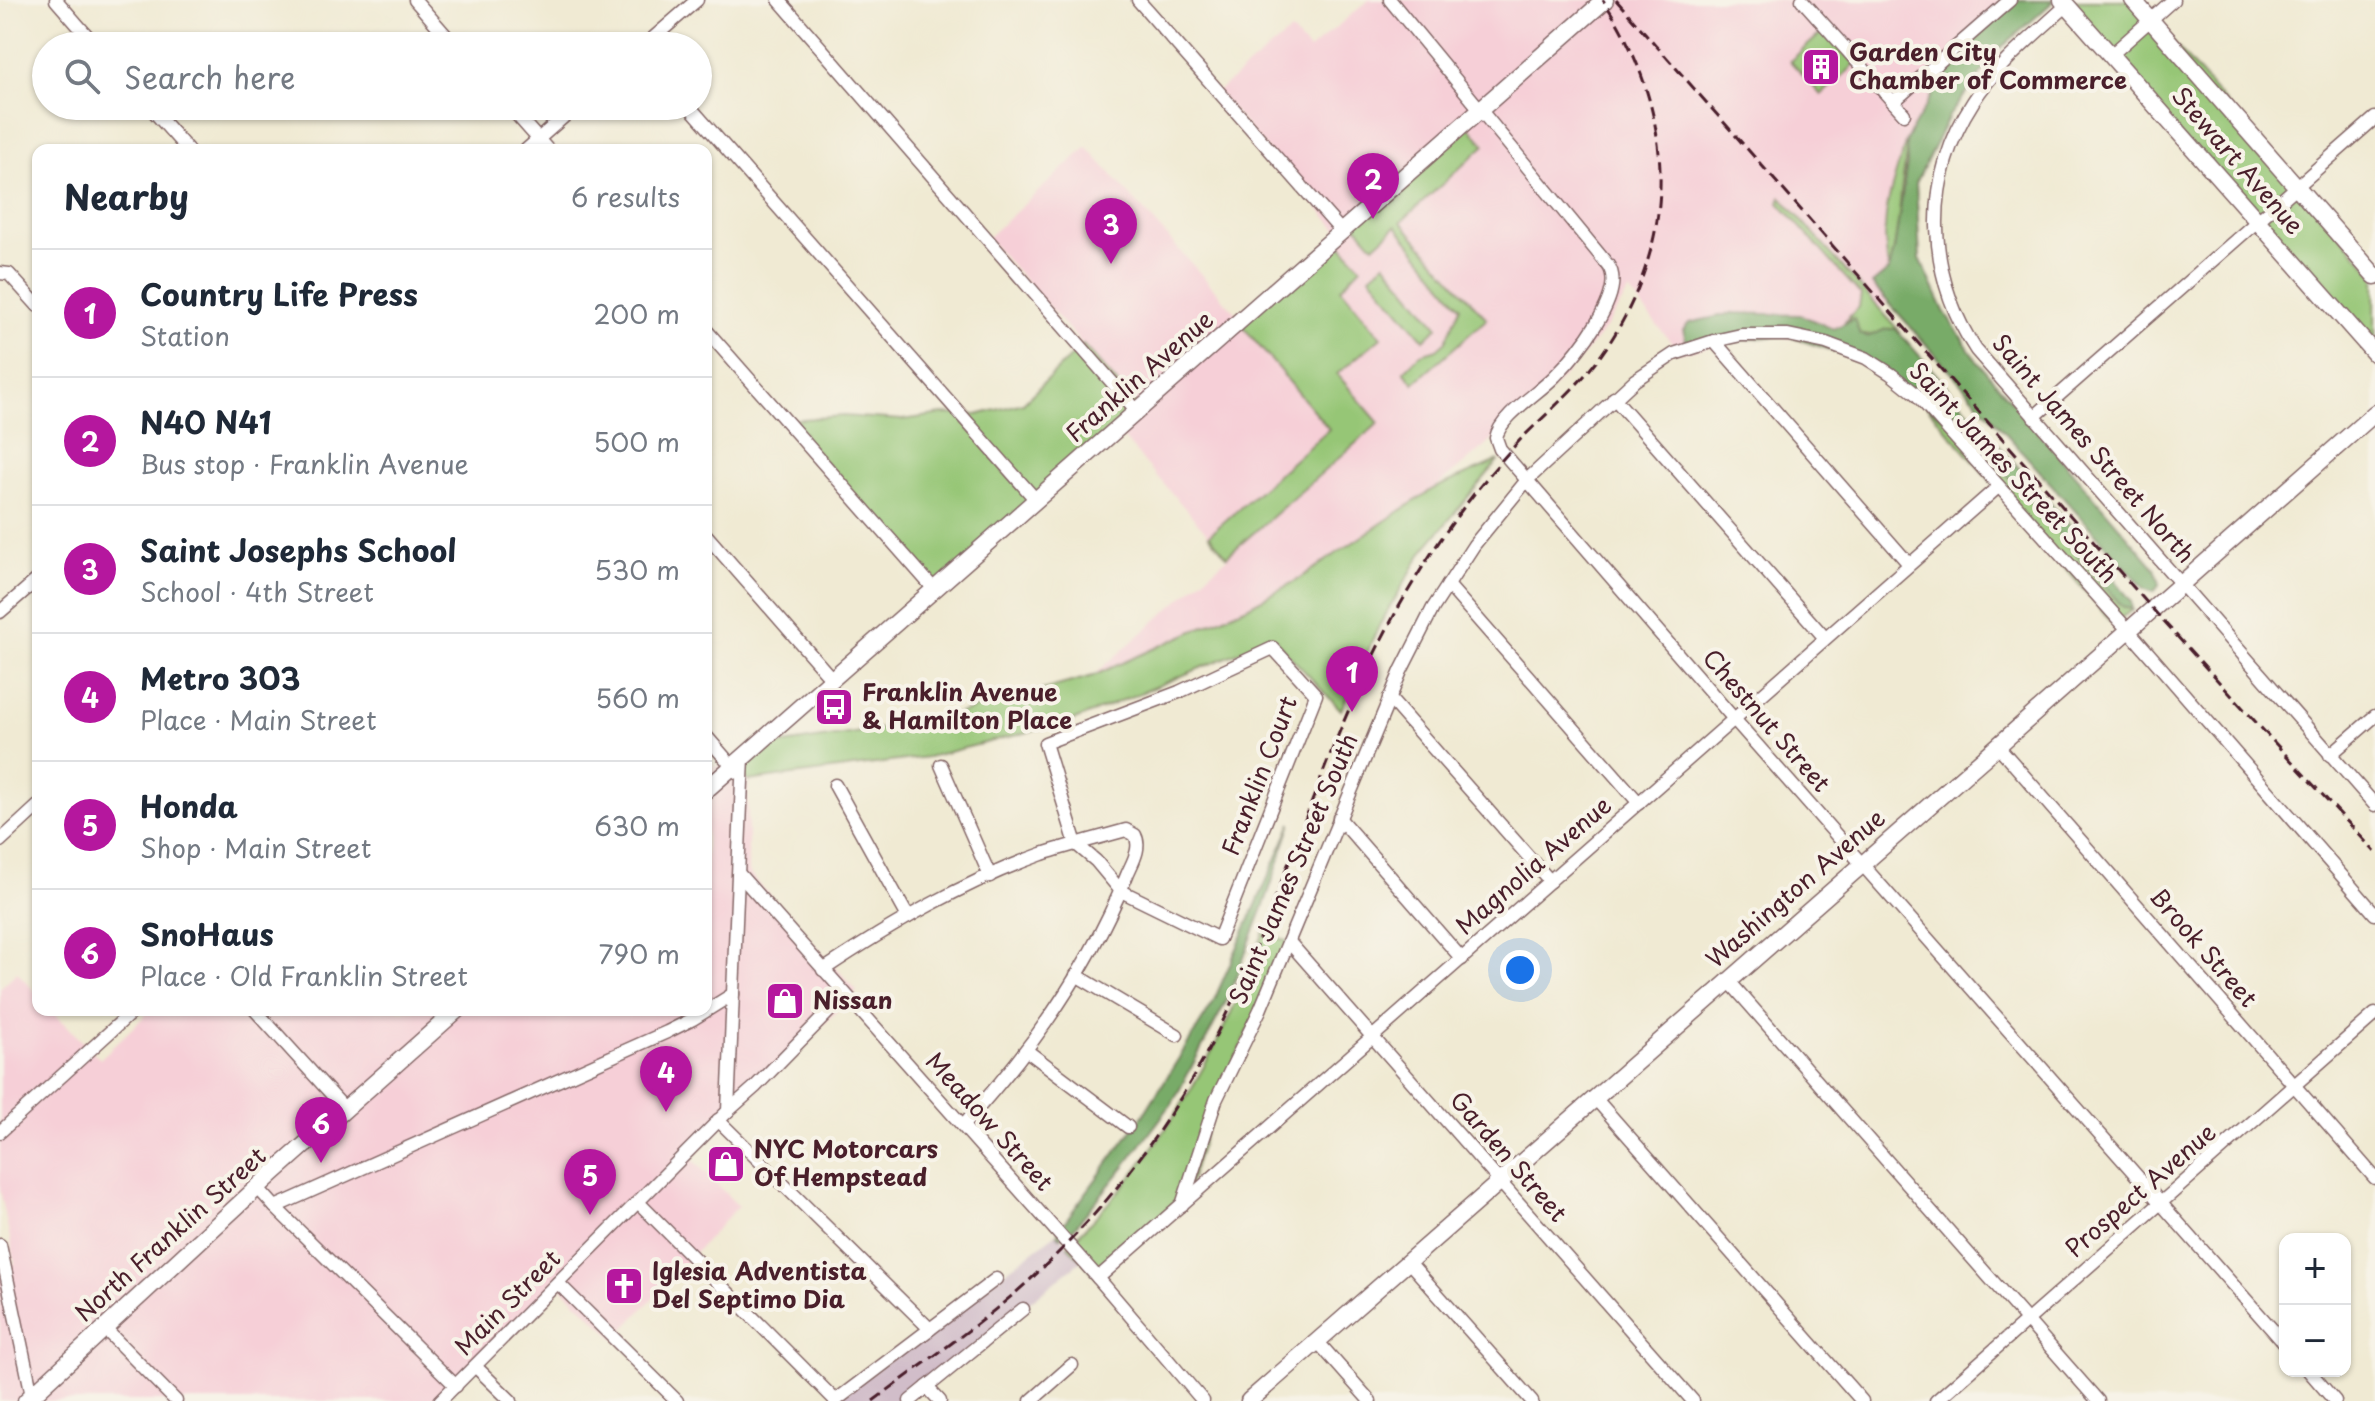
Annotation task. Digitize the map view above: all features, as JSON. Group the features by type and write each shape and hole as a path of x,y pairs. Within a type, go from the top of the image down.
{"main road":[{"name":"Franklin Avenue","path":"712,786 739,767 832,679 1605,0"},
{"name":"Stewart Avenue","path":"2133,0 2375,276"},
{"name":"Stewart Avenue","path":"2064,2 2375,354"},
{"name":"Washington Avenue","path":"1249,1401 1861,863 2130,632 2375,413"},
{"name":"North Franklin Street","path":"29,1398 450,1016"}],"street":[{"path":"56,0 84,32"},
{"path":"415,0 443,32"},
{"path":"660,32 697,0"},
{"path":"779,0 1137,411"},
{"path":"1138,0 1342,232"},
{"path":"1390,0 1480,110"},
{"path":"1802,0 1904,114"},
{"path":"1893,102 2010,0"},
{"path":"2111,55 2173,0"},
{"name":"Saint James Street North","path":"2064,2 1994,74 1974,100 1945,158 1937,201 1939,259 1953,310 1976,350 2375,805"},
{"name":"Chestnut Street","path":"1480,110 1614,276 1610,296 1577,351 1554,377 1501,425 1497,433 1500,449 2279,1337"},
{"path":"2034,417 2375,118"},
{"path":"161,120 183,144"},
{"path":"521,120 543,144"},
{"path":"533,144 560,120"},
{"path":"701,120 1036,500"},
{"path":"0,260 5,273 32,300"},
{"name":"Saint James Street South","path":"1182,1205 1216,1100 1260,1010 1389,698 1417,639 1448,585 1488,526 1527,480 1614,398 1658,363 1714,341 1741,335 1788,335 1829,344 1866,358 1916,394 2130,632 2375,914"},
{"path":"712,337 934,589"},
{"path":"1714,341 1909,564"},
{"path":"1614,398 1825,638"},
{"name":"Magnolia Avenue","path":"1098,1278 1998,487"},
{"path":"712,542 832,679"},
{"path":"0,612 32,584"},
{"path":"1448,585 1639,803"},
{"name":"Franklin Court","path":"1076,844 1045,743 1179,692 1273,648 1316,695 1219,939 1121,891"},
{"path":"1389,698 1550,881"},
{"path":"2330,755 2375,716"},
{"path":"712,742 739,767 739,874 723,1116 930,1329"},
{"name":"Brook Street","path":"1998,746 2375,1178"},
{"path":"941,765 990,876"},
{"path":"835,785 908,917"},
{"path":"0,841 32,812"},
{"path":"1339,818 1462,959"},
{"path":"823,970 908,917 990,876 1076,844 1126,830 1132,832 1138,847 1121,891 1076,975 1026,1050 963,1125"},
{"path":"1076,844 1096,861 1121,891"},
{"name":"Meadow Street","path":"739,874 1098,1278 1203,1401"},
{"name":"Garden Street","path":"1289,942 1693,1401"},
{"path":"1076,975 1177,1035"},
{"path":"1728,980 2098,1401"},
{"path":"712,1007 733,994"},
{"name":"Main Street","path":"440,1401 845,995"},
{"name":"Prospect Avenue","path":"1936,1401 2375,1014"},
{"path":"0,1132 127,1016"},
{"path":"260,1016 345,1109"},
{"path":"275,1207 698,1016"},
{"path":"1026,1050 1128,1127"},
{"path":"1594,1097 1862,1401"},
{"path":"1198,1154 1217,1173"},
{"path":"258,1188 456,1386"},
{"path":"638,1202 836,1401 996,1279"},
{"path":"1,1255 29,1398"},
{"path":"1408,1261 1532,1401"},
{"path":"558,1283 677,1401"},
{"path":"910,1401 1023,1309"},
{"path":"104,1328 176,1401"},
{"path":"1317,1341 1370,1401"},
{"path":"1031,1401 1072,1365"},
{"path":"476,1367 511,1401"},
{"path":"2314,1377 2335,1401"},
{"path":"927,1387 940,1401"}],"shaded area":[{"path":"1369,0 2055,0 2000,49 1949,116 1916,183 1920,258 1926,271 1833,345 1766,335 1680,353 1629,291 1599,337 1549,393 1432,490 1294,582 1247,607 1093,676 1228,557 1117,431 1141,410 987,238 1087,147 1241,319 1339,231 1217,92 1291,31 1309,50"},
{"path":"712,766 731,766 748,781 748,872 857,991 691,1158 738,1206 615,1339 558,1284 440,1401 0,1401 0,1275 15,1263 0,1189 0,988 17,972 32,988 32,1016 57,1016 100,1059 145,1016 712,1016"},
{"path":"1057,1233 1081,1261 904,1401 835,1401"}],"green space":[{"path":"2005,0 2055,0 2000,49 1949,116 1916,183 1920,258 1944,311 1977,361 2155,568 2160,584 2154,592 2145,589 1872,284 1889,270 1894,250 1907,163 1906,140 1946,71 1983,20"},
{"path":"2062,0 2136,0 2375,275 2375,357"},
{"path":"1825,30 1856,64 1821,95 1790,61"},
{"path":"1466,123 1485,145 1401,222 1487,319 1414,383 1404,371 1421,354 1437,349 1446,341 1461,307 1396,226 1374,246 1353,222"},
{"path":"1906,140 1898,222 1889,270 1886,219 1891,189"},
{"path":"1781,197 1901,333 1896,329 1865,335 1860,334 1851,319 1844,322 1859,307 1861,295 1779,203"},
{"path":"1335,237 1361,267 1341,288 1381,337 1337,374 1379,423 1227,556 1209,535 1329,429 1239,322"},
{"path":"1385,263 1438,327 1424,340 1370,276"},
{"path":"1733,313 1801,315 1833,329 1854,319 1860,334 1867,337 1886,329 1896,329 2097,556 2131,601 2132,610 2122,606 1990,456 1879,366 1785,335 1695,346 1686,341 1683,330 1689,323"},
{"path":"1083,345 1141,410 936,591 788,420 843,416 903,420 942,414 977,415 1023,403"},
{"path":"1916,394 1990,456 2122,606 2132,610 2113,624"},
{"path":"1499,460 1423,551 1379,626 1341,710 1273,638 1070,722 928,757 748,781 734,769 758,748 931,721 1093,676 1247,607 1294,582 1433,489"},
{"path":"1292,823 1227,1000 1173,1102 1074,1228 1060,1237 1057,1234 1066,1220 1144,1114 1212,1005"},
{"path":"1264,931 1289,942 1216,1100 1186,1194 1098,1278 1068,1246 1126,1183 1174,1117 1209,1057 1239,995"}],"railway":[{"path":"873,1401 980,1322 1047,1263 1109,1197 1164,1124 1230,1006 1337,737 1360,684 1414,581 1477,490 1520,440 1588,372 1622,323 1651,249 1658,217 1659,152 1646,88 1620,28 1603,0"},
{"path":"1616,0 2164,622 2375,852"}],"place":[{"name":"Garden City Chamber of Commerce","path":"1821,67"},
{"name":"N40 N41","path":"1373,219"},
{"name":"Saint Josephs School","path":"1111,264"},
{"name":"Franklin Avenue & Hamilton Place","path":"834,707"},
{"name":"Country Life Press","path":"1352,712"},
{"name":"Nissan","path":"785,1001"},
{"name":"Metro 303","path":"666,1112"},
{"name":"SnoHaus","path":"321,1163"},
{"name":"NYC Motorcars Of Hempstead","path":"726,1164"},
{"name":"Honda","path":"590,1215"},
{"name":"Iglesia Adventista Del Septimo Dia","path":"624,1286"}]}
